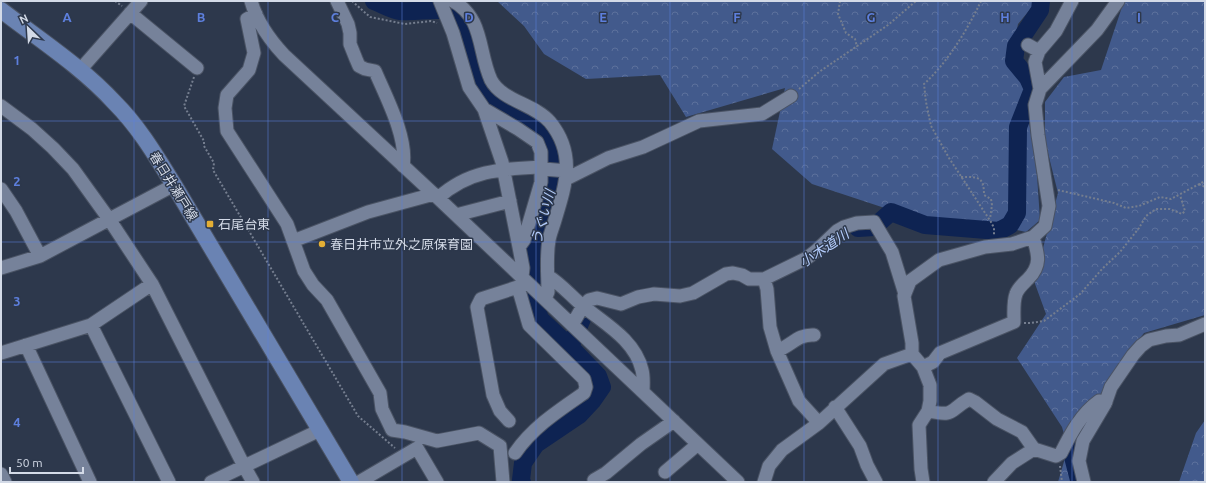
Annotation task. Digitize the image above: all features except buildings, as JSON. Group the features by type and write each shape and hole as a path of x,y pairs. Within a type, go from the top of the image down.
{"main road":[{"name":"春日井瀬戸線","path":"1,10 80,70 116,103 144,138 174,185 351,482"}],"street":[{"path":"80,70 141,1"},
{"path":"251,1 259,22 284,55 456,215 523,283 544,299 738,482"},
{"path":"337,1 348,24 350,44 359,66 375,71 398,128 404,151 403,166"},
{"path":"440,1 453,33 469,87 484,109 504,169 519,247 529,325 584,379 586,387 584,393 535,429 524,440 515,453"},
{"path":"453,1 461,6 471,17 478,33 492,82 504,94 546,118 555,129 566,152 567,175 563,194 549,240 548,292 544,299"},
{"path":"1040,89 1033,48 1056,31 1072,1"},
{"path":"923,482 919,425 928,411 930,401 930,385 923,367 912,354 912,343 904,296 910,281 939,260 985,247 1012,244 1033,237 1045,226 1049,206 1035,105 1040,89 1097,30 1118,1"},
{"path":"130,13 196,68"},
{"path":"256,14 247,20 254,53 249,70 227,95 225,108 227,131 287,224 304,272 313,285 327,300 380,393 382,409 392,430 405,432 437,442 479,433 500,446 503,482"},
{"path":"293,241 368,212 436,196 463,180 504,169 541,167 567,175 608,158 643,147 699,121 762,114 792,96"},
{"path":"1,106 32,129 53,148 73,169 109,219 152,284 253,482"},
{"path":"484,109 537,142 541,152 542,182 524,240 519,247"},
{"path":"1,268 40,256 174,185"},
{"path":"1,189 16,211 40,256"},
{"path":"456,215 510,201"},
{"path":"573,326 583,306 589,300 597,298 621,304 638,297 654,294 680,296 693,293 726,274 733,273 742,275 749,279 764,279 807,258 837,231 857,223 874,222 892,252 905,294"},
{"path":"923,367 933,362 940,353 1014,322 1014,303 1016,294 1019,288 1034,273 1038,261 1038,254 1033,237"},
{"path":"548,276 556,281 583,306 604,320 635,352 643,371 643,392"},
{"path":"764,279 767,289 770,327 777,351 799,401 819,423"},
{"path":"510,421 500,411 494,395 477,307 481,299 523,283"},
{"path":"1,353 91,325 152,284"},
{"path":"1084,482 1079,461 1079,454 1083,441 1106,402 1111,387 1133,355 1149,340 1179,335 1205,324"},
{"path":"91,325 169,482"},
{"path":"777,351 806,334 814,335"},
{"path":"26,345 90,482"},
{"path":"764,482 769,466 782,450 819,423 884,364 912,354"},
{"path":"928,411 945,414 951,413 962,403 969,400 975,402 997,419 1022,432 1034,449 1056,456 1061,453 1072,430 1090,408 1099,401 1106,402"},
{"path":"835,407 860,446 867,465 876,482"},
{"path":"594,480 606,473 641,444 674,421"},
{"path":"211,482 320,430"},
{"path":"665,472 698,444"},
{"path":"359,482 418,448 437,482"},
{"path":"994,482 1012,463 1034,449"},
{"path":"1,474 5,482"}],"path":[{"path":"352,1 370,17 405,24 430,21 443,25 453,33"},
{"path":"840,1 838,14 846,33 855,39 857,47"},
{"path":"792,96 819,72 888,25 916,1"},
{"path":"981,1 956,45 934,75 924,84 931,126 961,177 994,228 993,246"},
{"path":"196,68 184,106 214,163 213,170 358,416 404,456"},
{"path":"961,177 979,179 982,182 984,186 984,195 991,199 992,205 990,219"},
{"path":"1047,187 1114,203 1126,208 1139,206 1160,198 1172,199 1205,181"},
{"path":"1199,184 1205,187"},
{"path":"1014,322 1030,324 1044,321 1080,294 1103,268 1120,252 1139,228 1146,216 1156,210 1170,209 1182,214 1185,211 1180,195"},
{"path":"1056,456 1061,468 1062,482"}],"green space":[{"path":"497,1 1034,1 1032,7 1018,24 1010,63 1027,88 1029,121 1037,175 1040,220 1026,232 976,221 915,218 812,184 772,149 785,88 686,117 660,75 586,79 544,54 524,26"},
{"path":"1124,1 1205,1 1205,315 1144,333 1117,367 1087,417 1073,462 1077,482 1058,482 1068,448 1062,427 1017,358 1046,314 1034,281 1058,193 1045,141 1045,102 1064,77 1101,70"},
{"path":"1205,420 1205,482 1179,482 1196,433"}],"waterway":[{"name":"うぐい川","path":"374,1 400,11 444,10 459,15 482,87 500,106 530,123 545,138 552,161 554,175 534,250 533,266 537,309 540,319 598,376 602,387 593,400 579,415 536,444 523,463 522,482"},
{"name":"小木道川","path":"858,228 874,227 891,212 925,225 999,231 1010,225 1017,213 1018,127 1033,89 1028,78 1014,61 1016,46 1040,10 1041,1"},
{"name":"小木道川","path":"570,347 584,314"},
{"path":"1079,480 1072,453 1074,447 1089,425"}],"place":[{"name":"石尾台東","path":"210,224"},
{"name":"春日井市立外之原保育園","path":"322,244"}]}
